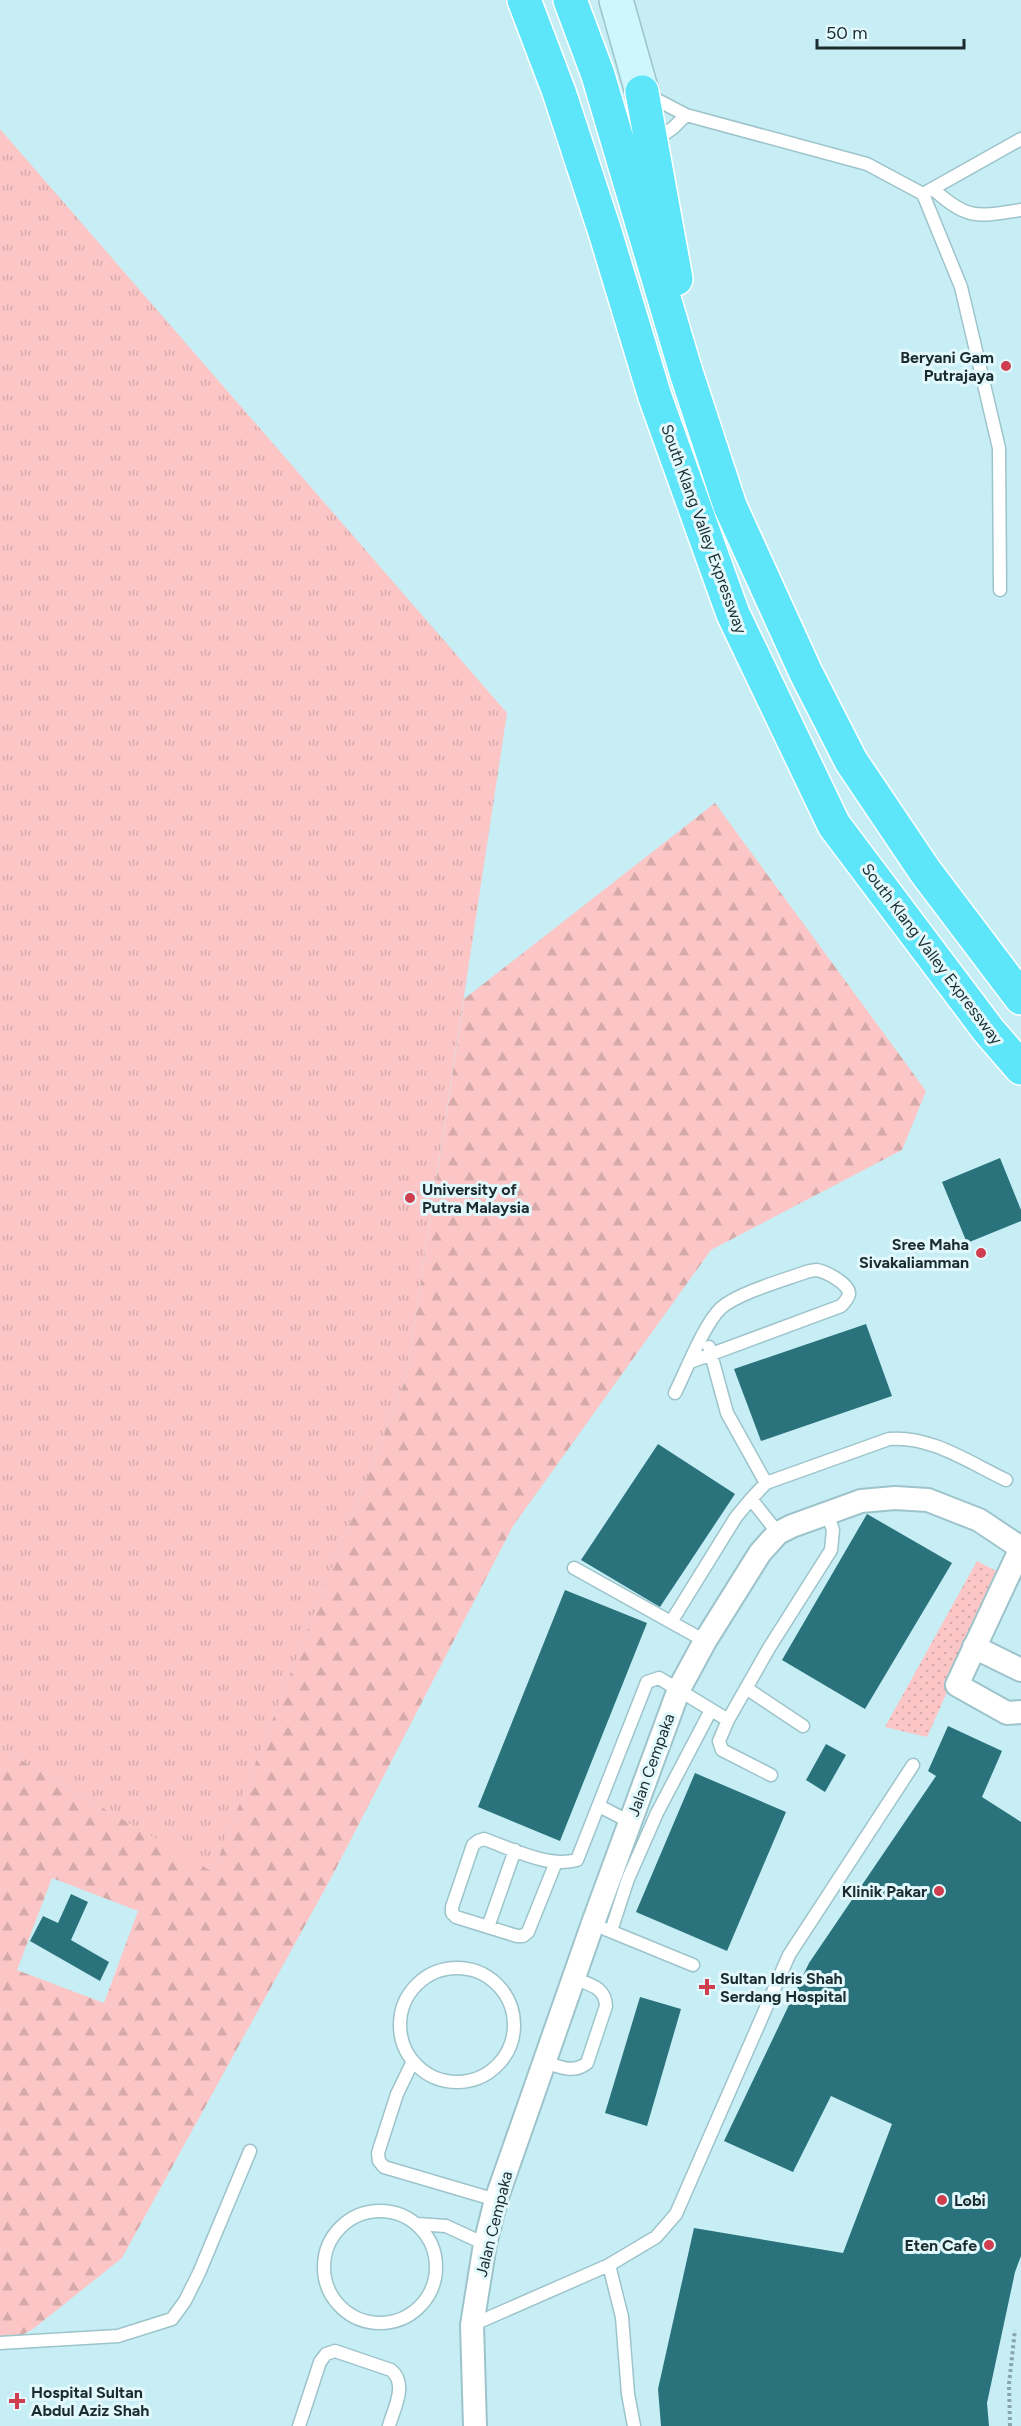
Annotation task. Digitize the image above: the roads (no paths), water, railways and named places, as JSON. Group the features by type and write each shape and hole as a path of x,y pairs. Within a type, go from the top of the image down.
{"highway":[{"name":"South Klang Valley Expressway","path":"524,0 559,92 605,231 655,397 733,614 834,825 989,1031 1021,1068"},
{"name":"South Klang Valley Expressway","path":"570,0 598,75 686,372 730,506 806,673 851,761 925,871 1011,978 1021,998"},
{"path":"642,92 672,253 686,372"}],"main road":[{"path":"616,0 642,92"}],"street":[{"name":"Jalan Cempaka","path":"475,2426 472,2325 496,2200 574,1978 602,1927 630,1822 679,1689 705,1641 760,1553 778,1533 861,1500 896,1498 928,1500 979,1520 1021,1548 957,1684 1007,1713 1021,1712"},
{"path":"974,1647 1021,1670"}],"lane":[{"path":"642,92 686,115 867,164 928,191 954,207 971,214 1021,210"},
{"path":"652,142 673,128 686,115"},
{"path":"928,191 1021,139"},
{"path":"928,191 961,287 999,448 1000,590"},
{"path":"675,1394 690,1362 715,1315 732,1300 806,1272 824,1272 847,1287 849,1293 841,1306 690,1362"},
{"path":"705,1333 727,1413 766,1483"},
{"path":"671,1622 736,1517 766,1483 889,1439 906,1437 925,1442 1006,1480"},
{"path":"751,1499 778,1533"},
{"path":"771,1775 722,1750 719,1741 746,1688 831,1550 833,1530 827,1513"},
{"path":"574,1568 705,1641"},
{"path":"556,1862 528,1932 517,1936 456,1917 452,1907 473,1845 478,1841 484,1839 556,1862 567,1863 577,1860 647,1682 659,1678 728,1720"},
{"path":"746,1688 803,1726"},
{"path":"693,1965 602,1927 711,1710"},
{"path":"472,2325 609,2265 656,2237 676,2214 789,1954 914,1766"},
{"path":"598,1806 630,1822"},
{"path":"488,1927 515,1850"},
{"path":"454,1968 472,1970 488,1977 501,1989 511,2007 514,2026 510,2046 500,2063 484,2076 466,2082 446,2082 428,2074 413,2061 404,2046 400,2028 402,2010 409,1994 421,1980 437,1972 454,1968"},
{"path":"544,2062 570,2070 579,2069 587,2064 606,2006 606,1996 600,1989 574,1978"},
{"path":"413,2061 397,2094 378,2153 379,2161 384,2167 496,2200"},
{"path":"0,2343 118,2336 172,2319 185,2301 199,2273 250,2151"},
{"path":"417,2224 430,2240 436,2258 435,2278 428,2296 415,2311 398,2321 378,2324 359,2320 342,2309 331,2296 325,2279 324,2262 328,2244 338,2229 351,2218 367,2211 385,2210 402,2215 417,2224 446,2226 486,2244"},
{"path":"609,2265 622,2317 628,2394 634,2426"},
{"path":"299,2426 320,2362 327,2354 335,2351 392,2370 398,2376 401,2385 389,2426"}],"place":[{"name":"Beryani Gam Putrajaya","path":"1006,366"},
{"name":"University of Putra Malaysia","path":"410,1198"},
{"name":"Sree Maha Sivakaliamman","path":"981,1253"},
{"name":"Klinik Pakar","path":"939,1891"},
{"name":"Sultan Idris Shah Serdang Hospital","path":"707,1987"},
{"name":"Lobi","path":"942,2200"},
{"name":"Eten Cafe","path":"989,2245"},
{"name":"Hospital Sultan Abdul Aziz Shah","path":"17,2401"}]}
